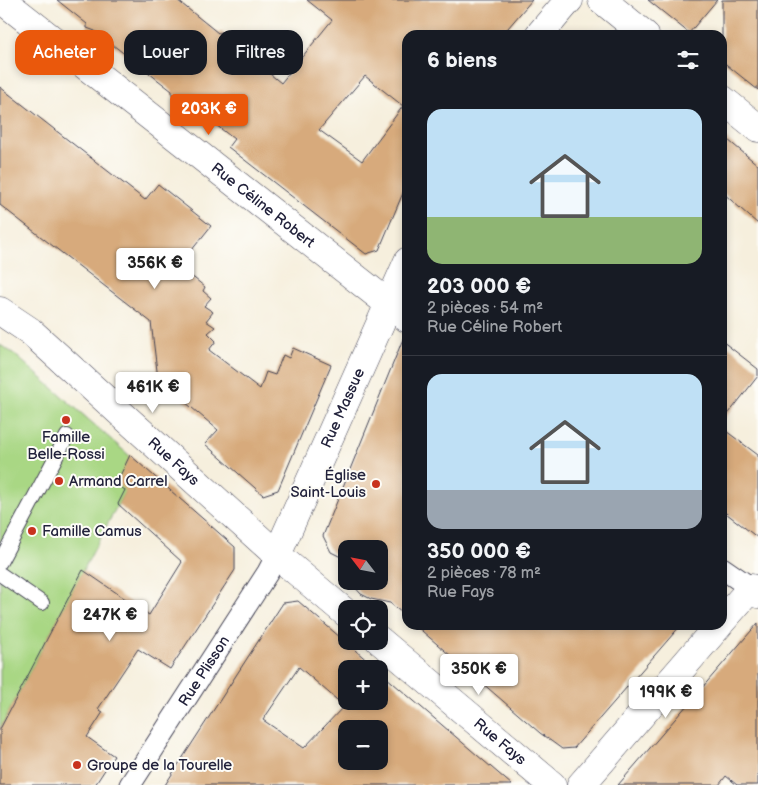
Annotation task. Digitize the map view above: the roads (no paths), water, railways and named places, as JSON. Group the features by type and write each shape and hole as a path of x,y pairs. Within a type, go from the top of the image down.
{"street":[{"name":"Rue Céline Robert","path":"2,0 398,312"},
{"path":"543,30 569,0"},
{"path":"602,0 639,30"},
{"path":"727,103 758,128"},
{"name":"Rue Massue","path":"277,555 398,312 402,292"},
{"name":"Rue Fays","path":"0,310 37,337 277,555 338,606"},
{"name":"Rue Plisson","path":"130,785 268,572 277,555"},
{"path":"727,572 754,591 727,616"},
{"path":"581,785 715,630"},
{"name":"Rue Fays","path":"388,648 552,785"}],"lane":[{"path":"0,562 67,436"},
{"path":"0,574 42,603"}],"place":[{"name":"Famille Belle-Rossi","path":"66,420"},
{"name":"Armand Carrel","path":"59,481"},
{"name":"Église Saint-Louis","path":"376,484"},
{"name":"Famille Camus","path":"32,531"},
{"name":"Groupe de la Tourelle","path":"77,765"}]}
